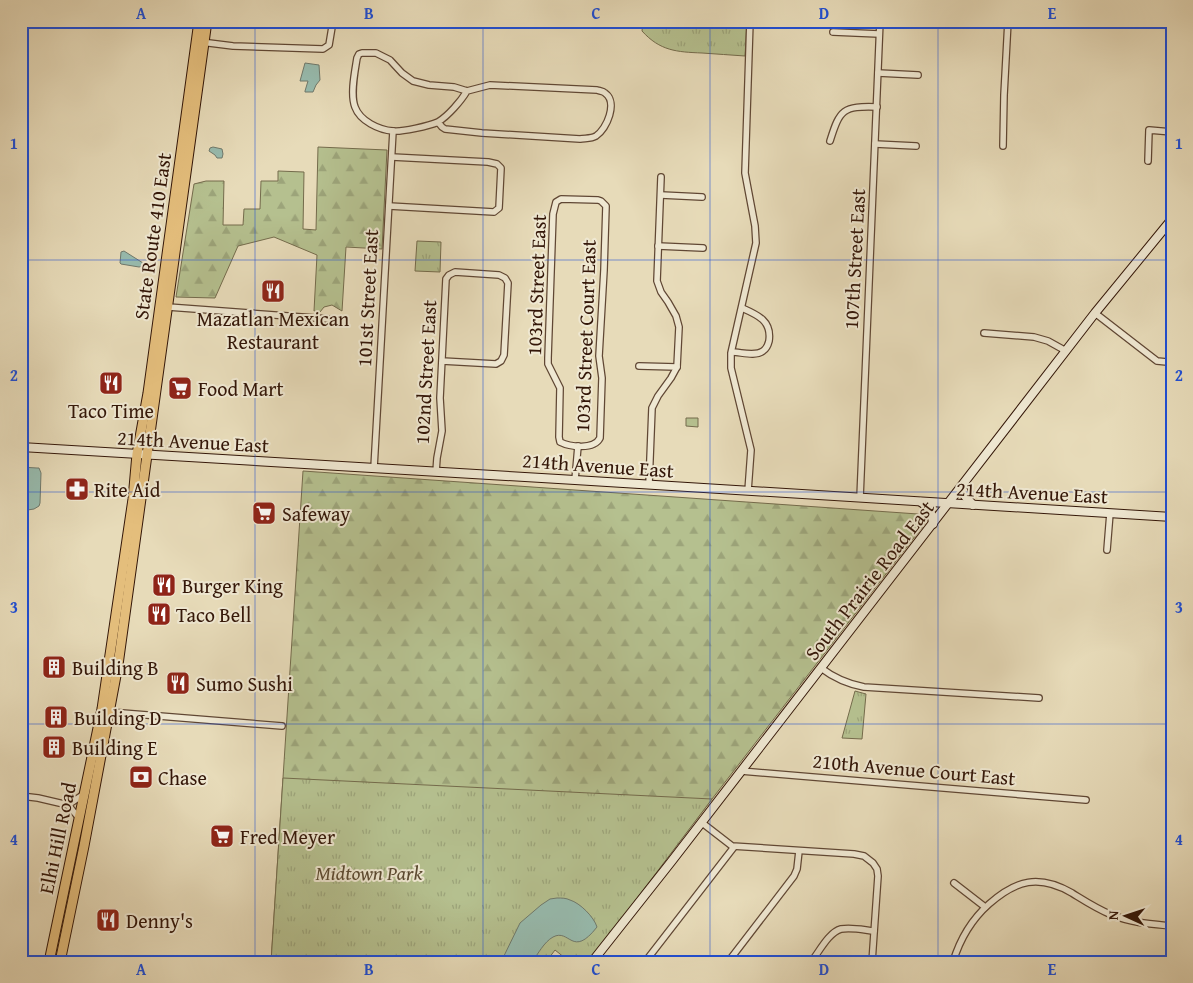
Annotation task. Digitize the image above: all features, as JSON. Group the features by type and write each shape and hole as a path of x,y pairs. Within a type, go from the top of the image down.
{"main road":[{"name":"State Route 410 East","path":"148,455 200,42 200,21"},
{"name":"State Route 410 East","path":"137,454 148,393 200,42 208,21"},
{"name":"Elhi Hill Road","path":"49,962 102,709 134,499 137,454"},
{"name":"Elhi Hill Road","path":"60,962 110,712 148,455"}],"street":[{"path":"200,42 233,46 326,48 329,46 333,21"},
{"path":"748,491 751,450 731,368 732,352 756,243 755,226 745,173 750,21"},
{"name":"107th Street East","path":"860,498 880,21"},
{"path":"1003,146 1008,21"},
{"path":"833,32 879,34"},
{"path":"438,122 446,129 482,134 580,139 598,135 607,122 611,111 609,97 604,92 597,90 496,85 483,86 467,91 454,87 428,86 413,81 402,73 390,60 376,53 362,52 357,58 353,97 354,106 358,114 374,125 393,131 416,128 438,122 457,105 467,91"},
{"path":"878,73 918,75"},
{"path":"830,141 838,118 847,110 859,107 877,107"},
{"path":"1148,161 1149,130 1172,132"},
{"name":"101st Street East","path":"374,468 393,131"},
{"path":"875,144 916,146"},
{"path":"389,206 494,212 500,206 502,168 497,164 392,157"},
{"path":"650,484 652,408 677,367 678,360 679,321 661,292 657,281 661,177"},
{"path":"660,195 702,197"},
{"name":"103rd Street East","path":"578,446 560,442 560,388 548,364 554,205 558,200 567,199 598,200 606,206"},
{"name":"103rd Street Court East","path":"575,480 578,446 597,443 600,438 602,378 599,356 606,206"},
{"name":"South Prairie Road East","path":"592,962 1066,351 1172,219"},
{"path":"658,246 703,248"},
{"name":"102nd Street East","path":"436,472 442,431 440,398 446,279 455,272 499,275 505,278 508,283 504,355 501,361 496,364 442,360"},
{"path":"168,307 329,319"},
{"path":"732,352 753,354 763,351 767,346 770,332 768,324 742,308"},
{"path":"1095,314 1157,361 1167,362"},
{"path":"984,333 1041,338 1066,351"},
{"path":"639,366 677,367"},
{"name":"214th Avenue East","path":"21,447 1172,517"},
{"path":"962,487 967,499 973,505"},
{"path":"922,502 931,511 933,524"},
{"path":"1107,550 1110,513"},
{"path":"821,668 845,682 864,687 1039,698"},
{"path":"110,712 282,726"},
{"name":"210th Avenue Court East","path":"740,771 1086,800"},
{"path":"68,805 84,794"},
{"path":"21,796 68,805 79,818"},
{"path":"701,822 734,847 860,855 868,858 877,869 878,880 872,962"},
{"path":"645,962 734,847"},
{"path":"728,962 794,876 800,851"},
{"path":"953,962 966,930 985,907 1000,894 1016,885 1028,882 1053,884 1098,909 1137,923 1172,926"},
{"path":"954,883 985,907"},
{"path":"811,962 829,937 837,931 844,929 874,931"}],"green space":[{"path":"643,21 747,21 745,56 685,52 669,49 655,43 642,31"},
{"path":"318,147 387,150 382,249 346,247 342,311 332,305 324,307 320,312 314,311 317,255 274,237 238,246 215,298 176,297 194,184 206,181 224,181 223,225 243,225 244,209 260,209 261,181 278,181 278,171 304,172 303,229 316,230"},
{"path":"417,241 441,242 440,272 415,271"},
{"path":"686,418 698,418 698,427 686,426"},
{"path":"303,471 918,514 924,515 925,523 628,909 271,962"},
{"path":"855,691 866,694 862,739 842,738"},
{"name":"Midtown Park","path":"283,778 712,799 587,962 570,962 555,950 546,962 271,962"}],"water":[{"path":"305,63 319,65 320,80 313,92 305,92 308,81 300,81"},
{"path":"213,147 222,149 222,158 217,158 209,151"},
{"path":"124,251 143,263 144,266 121,264 121,252"},
{"path":"21,467 39,468 41,473 39,506 34,509 21,511"},
{"path":"550,899 567,899 578,904 590,915 597,927 582,941 572,941 559,935 553,937 544,945 532,962 501,962 520,923 541,905"}],"place":[{"name":"Mazatlan Mexican Restaurant","path":"273,291"},
{"name":"Taco Time","path":"111,383"},
{"name":"Food Mart","path":"180,388"},
{"name":"Rite Aid","path":"77,489"},
{"name":"Safeway","path":"264,513"},
{"name":"Burger King","path":"164,585"},
{"name":"Taco Bell","path":"159,614"},
{"name":"Building B","path":"54,667"},
{"name":"Sumo Sushi","path":"178,683"},
{"name":"Building D","path":"56,717"},
{"name":"Building E","path":"54,747"},
{"name":"Chase","path":"141,777"},
{"name":"Fred Meyer","path":"222,836"},
{"name":"Denny's","path":"108,920"}]}
